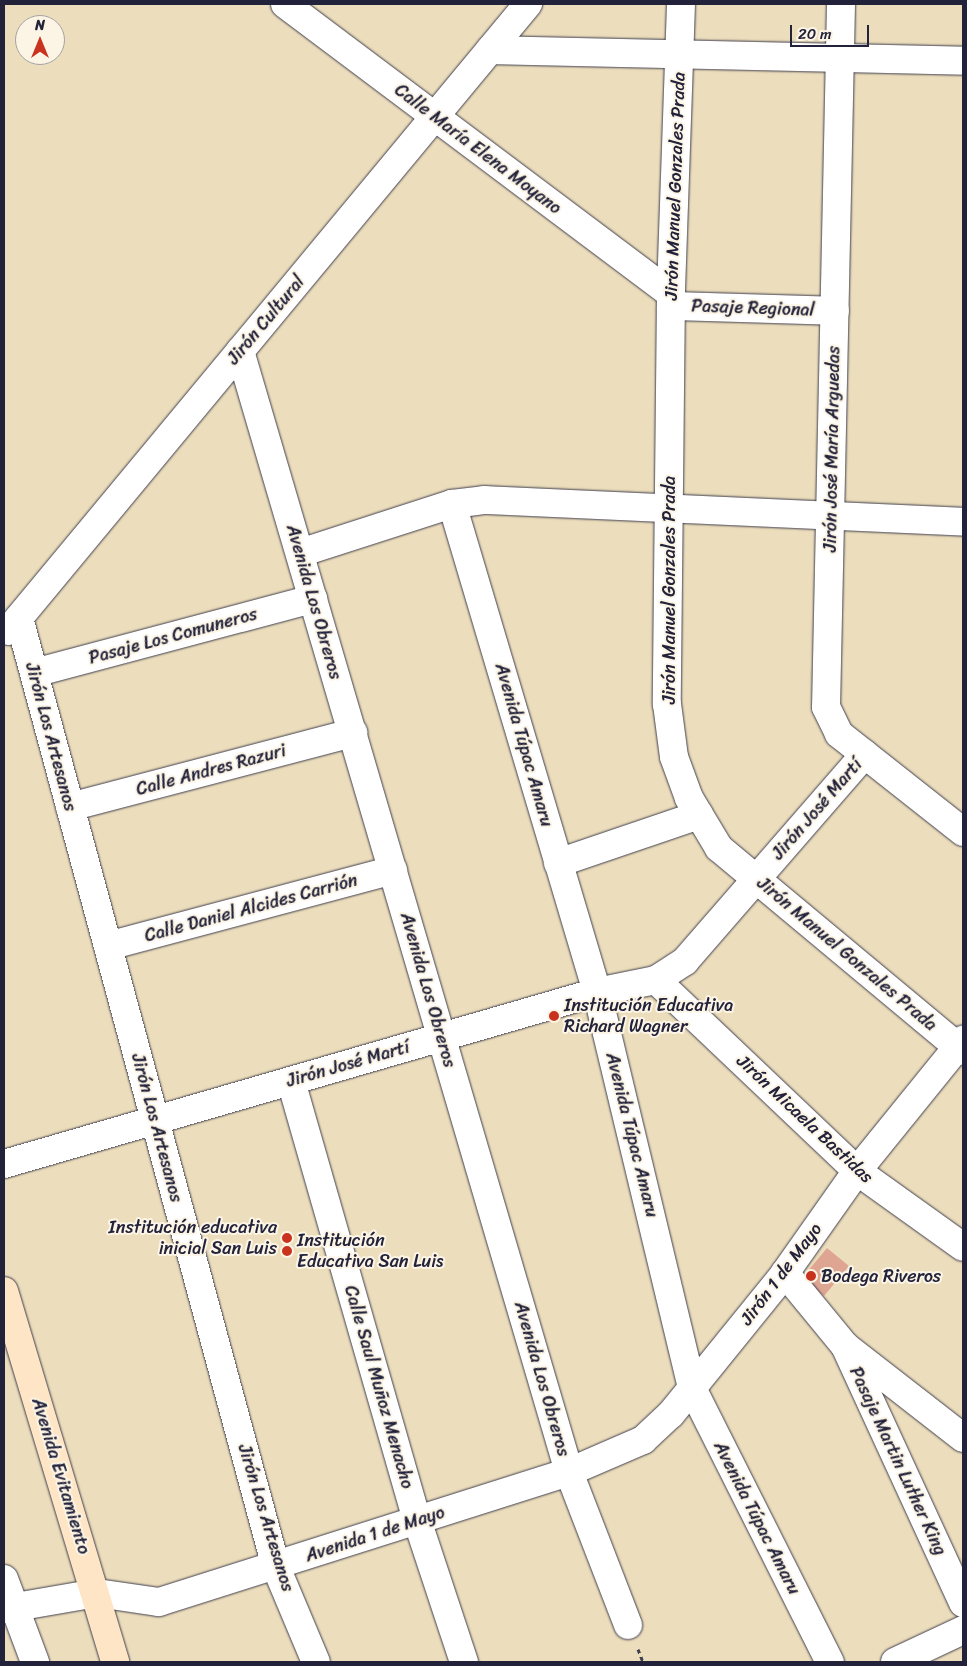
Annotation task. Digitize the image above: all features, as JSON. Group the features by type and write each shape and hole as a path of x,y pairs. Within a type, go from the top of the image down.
{"street":[{"name":"Calle María Elena Moyano","path":"285,4 435,116 671,300"},
{"name":"Jirón Cultural","path":"11,627 528,4"},
{"name":"Jirón Manuel Gonzales Prada","path":"681,4 671,300 667,704 674,758 699,815 719,848 961,1046"},
{"name":"Jirón José María Arguedas","path":"841,4 826,707 839,734 963,832"},
{"path":"490,50 963,61"},
{"name":"Pasaje Regional","path":"671,300 835,311"},
{"name":"Avenida Los Obreros","path":"240,351 569,1472 628,1626"},
{"path":"300,554 452,504 485,500 669,510 963,522"},
{"name":"Avenida Túpac Amaru","path":"452,504 597,992 692,1388 830,1662"},
{"name":"Pasaje Los Comuneros","path":"34,673 313,599"},
{"name":"Jirón Los Artesanos","path":"11,627 34,673 276,1567 316,1662"},
{"name":"Calle Andres Razuri","path":"70,807 353,733"},
{"name":"Jirón José Martí","path":"4,1164 597,992 656,980 685,961 864,754"},
{"path":"558,863 699,815"},
{"name":"Calle Daniel Alcides Carrión","path":"108,946 393,870"},
{"name":"Jirón Micaela Bastidas","path":"656,980 857,1171 963,1247"},
{"name":"Jirón 1 de Mayo","path":"569,1472 643,1440 692,1388 785,1273 857,1171 961,1046"},
{"name":"Calle Saul Muñoz Menacho","path":"291,1080 417,1520 464,1662"},
{"path":"785,1273 845,1346 963,1438"},
{"name":"Avenida Evitamiento","path":"4,1291 98,1593 115,1662"},
{"name":"Pasaje Martin Luther King","path":"845,1346 963,1603"},
{"name":"Avenida 1 de Mayo","path":"8,1608 98,1593 159,1602 276,1567 569,1472"},
{"path":"4,1580 8,1608 35,1662"},
{"path":"895,1662 963,1630"}],"building":[{"path":"827,1248 849,1266 824,1296 802,1278"}],"place":[{"name":"Institución Educativa Richard Wagner","path":"554,1016"},
{"name":"Institución educativa inicial San Luis","path":"287,1238"},
{"name":"Institución Educativa San Luis","path":"287,1251"},
{"name":"Bodega Riveros","path":"811,1276"}]}
